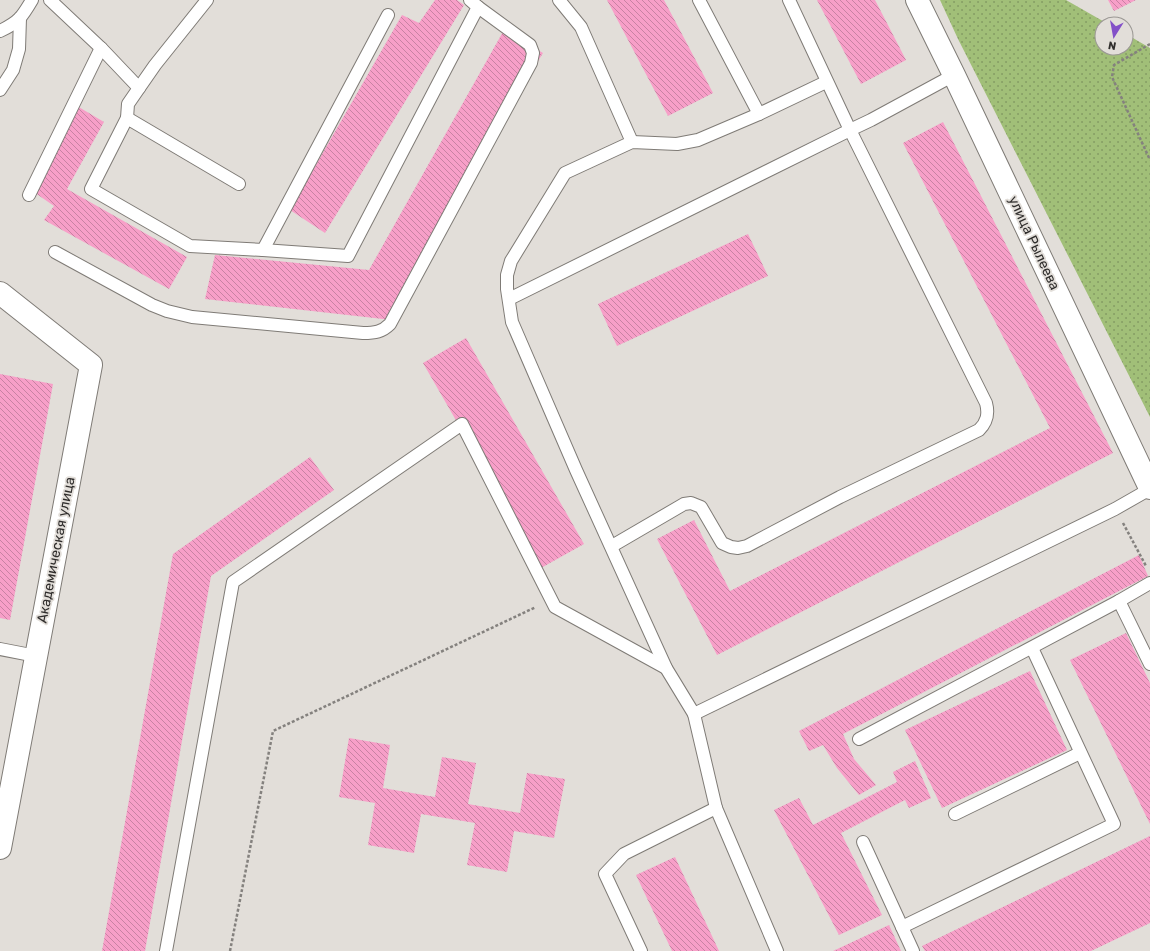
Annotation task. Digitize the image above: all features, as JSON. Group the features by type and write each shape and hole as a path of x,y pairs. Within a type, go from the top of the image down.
{"street":[{"name":"улица Рылеева","path":"917,0 1150,488"},
{"name":"Академическая улица","path":"0,292 91,365 0,848"}],"lane":[{"path":"0,31 12,25 20,18 32,0"},
{"path":"50,0 101,48 139,88"},
{"path":"55,252 152,305 192,317 363,333 378,332 385,329 390,324 532,63 533,53 530,45 474,4 348,256 190,246 91,189 127,118 128,104 155,65 207,0"},
{"path":"559,0 581,27 632,142"},
{"path":"699,0 759,114"},
{"path":"612,546 684,504 691,503 701,506 722,543 738,548 747,546 840,497 978,430 986,422 988,417 986,404 826,82 789,0"},
{"path":"262,250 388,15"},
{"path":"0,90 13,70 19,49 20,18"},
{"path":"29,195 101,48"},
{"path":"508,299 878,116 954,75"},
{"path":"778,951 716,808 694,714 666,668 612,546 576,470 512,322 508,299 507,275 511,261 565,173 632,142 677,144 698,140 759,114 826,82"},
{"path":"127,118 239,184"},
{"path":"166,951 233,582 462,424 555,607 666,668"},
{"path":"694,714 1108,512 1150,488"},
{"path":"859,739 1032,648 1150,583"},
{"path":"1119,601 1150,664"},
{"path":"902,927 1114,824 1032,648"},
{"path":"0,649 36,656"},
{"path":"955,814 1080,753"},
{"path":"641,951 605,874 624,854 716,808"},
{"path":"863,842 913,951"}],"path":[{"path":"1150,44 1114,65 1112,77 1150,160"},
{"path":"230,951 273,731 551,600"}],"green space":[{"path":"940,0 1066,0 1094,16 1094,56 1134,56 1134,39 1150,48 1150,417 958,39"}],"building":[{"path":"435,0 457,0 464,5 325,233 290,210 402,15 419,23"},
{"path":"607,0 664,0 713,93 668,116"},
{"path":"817,0 875,0 906,60 861,84"},
{"path":"1108,0 1136,0 1114,11"},
{"path":"504,30 543,53 452,201 392,320 205,299 215,255 369,270"},
{"path":"77,106 104,122 67,189 187,257 169,289 44,220 54,206 31,190"},
{"path":"943,122 1113,453 717,655 657,539 694,520 730,591 1050,428 903,143"},
{"path":"748,234 768,276 617,346 598,304"},
{"path":"466,338 584,544 541,568 423,363"},
{"path":"0,374 53,384 10,620 0,618"},
{"path":"310,457 334,490 211,576 145,951 102,951 173,554"},
{"path":"1139,555 1148,576 843,734 854,759 876,785 859,795 837,768 823,745 809,751 799,731"},
{"path":"1126,633 1150,683 1150,824 1070,660"},
{"path":"1030,671 1067,750 942,808 905,730"},
{"path":"349,738 390,745 383,788 435,797 442,757 476,763 468,804 520,813 527,773 565,779 554,838 514,831 507,872 467,865 475,823 421,814 414,853 368,845 375,803 339,797"},
{"path":"915,761 931,798 909,808 905,800 841,833 882,915 839,935 774,810 799,798 813,825 897,782 893,772"},
{"path":"1150,836 1150,923 1091,951 925,951 922,946"},
{"path":"675,857 719,951 672,951 636,875"},
{"path":"889,925 901,951 833,951"}]}
